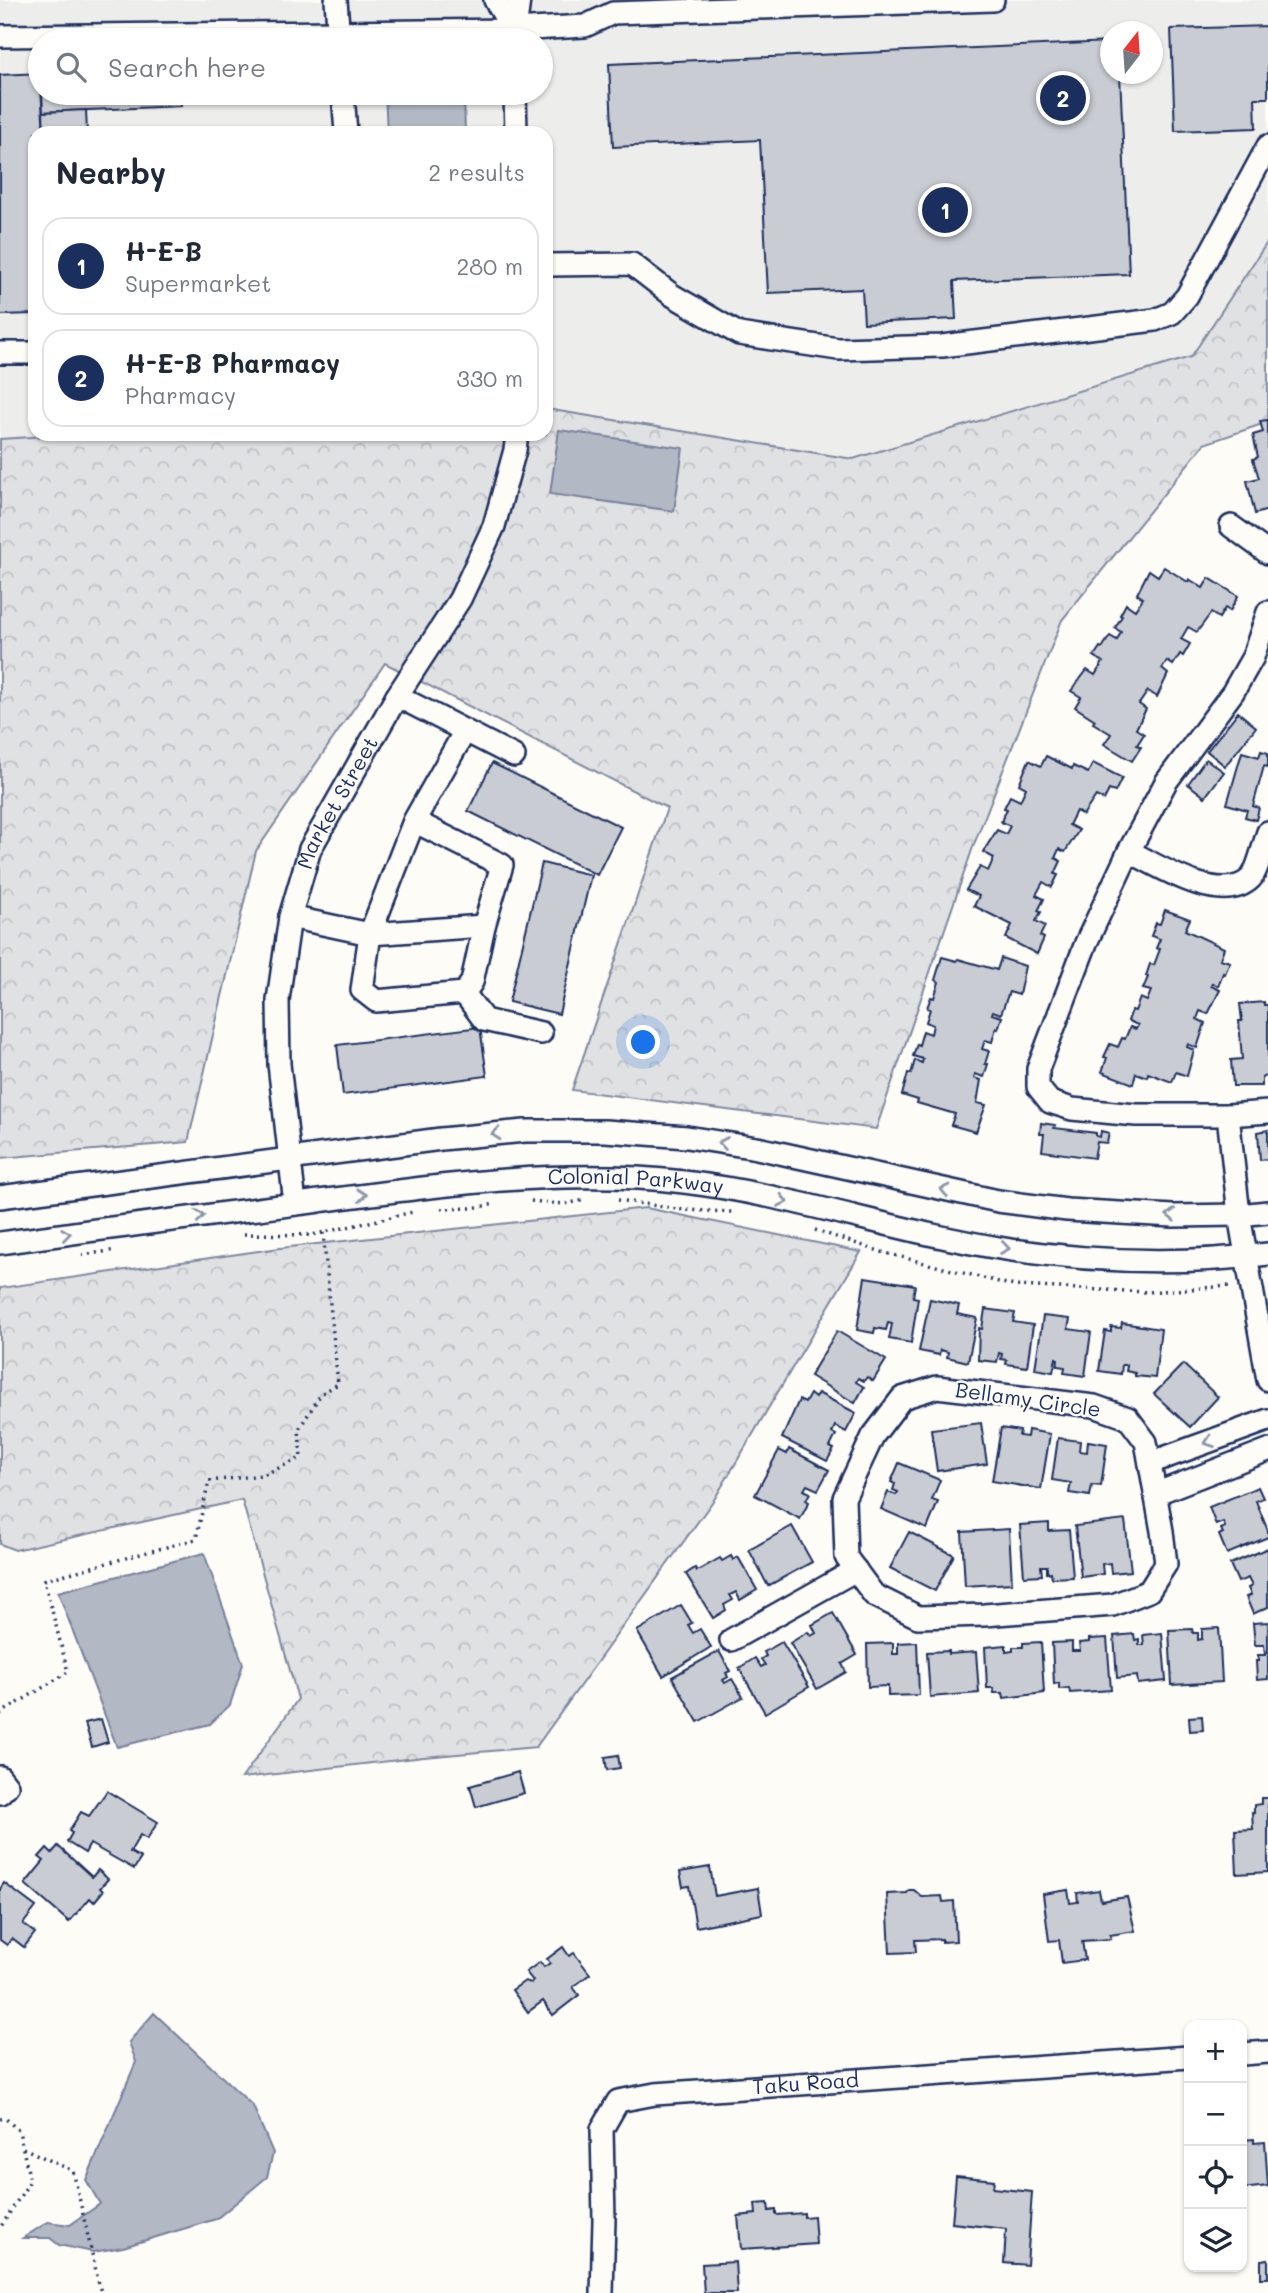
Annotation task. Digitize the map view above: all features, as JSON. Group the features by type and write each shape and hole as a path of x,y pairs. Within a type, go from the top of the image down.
{"street":[{"path":"336,0 338,28"},
{"path":"495,0 509,28"},
{"path":"514,28 519,0"},
{"path":"553,30 585,26 613,6 993,0"},
{"path":"0,36 28,36"},
{"path":"343,105 344,126"},
{"path":"515,105 516,126"},
{"path":"553,265 632,264 672,295 739,334 838,348 942,346 1155,320 1172,313 1187,296 1268,146"},
{"path":"0,353 28,353"},
{"name":"Market Street","path":"295,1204 279,1064 278,1000 290,917 310,849 397,696 460,599 494,526 516,441"},
{"path":"1231,526 1268,553"},
{"path":"1268,612 1253,657 1233,692 1166,782 1129,851 1086,943 1038,1069 1038,1087 1050,1102 1072,1109 1136,1115 1268,1112"},
{"path":"397,696 514,756"},
{"path":"414,821 502,865 484,926 472,982 464,993 376,1001 362,990 370,934 414,821 465,731"},
{"path":"1129,851 1178,877 1222,889 1236,888 1252,877 1268,832"},
{"path":"290,917 370,934 484,926"},
{"path":"464,993 484,1020 541,1033"},
{"path":"1228,1115 1239,1216 1268,1380"},
{"path":"0,1197 441,1139 525,1132 605,1131 687,1137 757,1148 998,1201 1053,1209 1173,1216 1239,1216 1268,1212"},
{"name":"Colonial Parkway","path":"0,1243 420,1188 525,1177 603,1177 684,1182 1004,1249 1085,1259 1180,1261 1268,1254"},
{"name":"Bellamy Circle","path":"937,1387 1094,1406 1128,1418 1146,1442 1150,1463 1166,1564 1149,1591 1113,1605 984,1615 918,1616 874,1595 846,1557 844,1498 873,1436 902,1398 937,1387"},
{"path":"1150,1463 1268,1420"},
{"path":"1155,1493 1268,1450"},
{"path":"731,1640 856,1570"},
{"path":"1247,2054 1268,2052"},
{"name":"Taku Road","path":"602,2293 602,2129 618,2101 655,2094 1184,2057"}],"path":[{"path":"526,1201 564,1204 592,1199"},
{"path":"613,1199 684,1210 734,1212"},
{"path":"433,1209 471,1208 498,1203"},
{"path":"243,1234 312,1235 424,1209"},
{"path":"805,1227 882,1252 1014,1286 1147,1292 1231,1286"},
{"path":"0,1714 68,1672 44,1580 195,1539 209,1482 263,1475 301,1458 299,1429 321,1394 338,1384 323,1233"},
{"path":"71,1256 118,1250"},
{"path":"0,2119 5,2118 19,2131 30,2181 0,2228"},
{"path":"23,2148 73,2171 101,2293"}],"shaded area":[{"path":"0,0 1268,0 1268,241 1192,357 853,459 553,410 553,126 28,126 28,437 0,439"},
{"path":"386,105 464,105 465,126 387,126"},
{"path":"559,430 683,448 674,511 550,494"},
{"path":"204,1553 243,1664 230,1705 210,1724 117,1747 58,1592"},
{"path":"154,2013 253,2106 273,2153 267,2177 216,2219 123,2247 93,2252 59,2245 50,2238 23,2238 48,2222 70,2225 100,2204 86,2180 136,2062 129,2042"}],"green space":[{"path":"1268,241 1268,422 1204,444 1062,620 973,847 876,1129 572,1090 667,808 385,663 256,851 188,1142 0,1158 0,439 553,441 553,410 853,459 1191,357"},
{"path":"646,1208 861,1252 715,1498 536,1747 242,1778 298,1699 242,1500 15,1550 0,1544 0,1288 280,1248"}],"building":[{"path":"1268,26 1268,98 1255,98 1256,128 1175,131 1171,29"},
{"path":"1100,42 1100,84 1120,84 1129,274 954,281 956,319 864,323 862,289 768,293 760,140 613,147 609,64"},
{"path":"28,74 28,105 42,105 44,126 28,126 28,314 0,315 0,75"},
{"path":"43,105 181,106 43,112"},
{"path":"86,110 87,126 44,126 43,112"},
{"path":"1268,420 1268,510 1255,514 1247,481 1259,478 1253,459 1258,457 1253,435 1263,432 1260,421"},
{"path":"1164,567 1203,588 1209,578 1238,596 1230,611 1225,608 1219,618 1211,613 1197,632 1188,627 1181,639 1190,644 1183,656 1180,654 1173,665 1167,661 1162,669 1168,674 1157,697 1148,691 1139,704 1146,709 1136,729 1144,734 1137,745 1141,747 1132,761 1104,744 1111,734 1075,707 1081,697 1071,691 1087,670 1095,675 1103,662 1094,656 1110,636 1117,640 1121,632 1115,628 1122,616 1120,615 1126,604 1135,610 1143,598 1137,594 1149,570 1158,576"},
{"path":"1238,712 1256,727 1225,766 1207,751"},
{"path":"1261,751 1268,753 1268,767 1264,766 1253,806 1259,808 1256,820 1245,817 1247,810 1227,804 1242,752 1259,757"},
{"path":"1046,756 1072,769 1073,766 1088,773 1093,763 1122,778 1115,792 1109,790 1104,800 1096,796 1083,815 1076,811 1069,825 1079,830 1065,852 1059,849 1055,858 1061,861 1055,874 1058,875 1052,887 1043,882 1036,895 1044,899 1036,921 1045,926 1040,936 1044,938 1037,954 1006,938 1012,925 974,906 979,896 966,890 980,867 988,871 994,858 983,852 997,830 1006,834 1010,826 1001,822 1007,809 1004,808 1010,796 1020,801 1026,788 1019,784 1029,760 1041,766"},
{"path":"1206,759 1224,772 1205,797 1188,784"},
{"path":"492,763 621,827 597,875 468,811"},
{"path":"542,863 591,875 559,1014 509,1002"},
{"path":"1165,910 1190,919 1185,930 1224,948 1220,959 1230,962 1218,986 1212,983 1211,986 1220,990 1208,1014 1200,1011 1197,1019 1205,1023 1197,1048 1188,1044 1187,1047 1194,1050 1187,1076 1176,1072 1172,1082 1148,1073 1147,1077 1136,1073 1133,1084 1102,1072 1107,1058 1104,1057 1110,1044 1118,1047 1130,1027 1136,1029 1138,1025 1128,1021 1140,998 1147,1001 1151,991 1143,989 1150,964 1154,965 1160,949 1156,948 1160,939 1151,936 1156,923 1160,924"},
{"path":"942,957 997,970 1001,958 1025,966 1019,995 1009,992 1001,1014 993,1011 992,1014 1002,1017 992,1042 985,1040 982,1049 989,1051 984,1077 975,1074 974,1078 981,1080 977,1103 986,1105 976,1132 951,1125 955,1114 917,1103 918,1100 902,1095 915,1060 922,1063 923,1059 913,1056 923,1031 931,1034 933,1025 926,1022 930,1009 927,1008 931,997 934,998 939,982 935,980"},
{"path":"1264,1002 1264,1005 1268,1005 1268,1076 1262,1077 1262,1086 1233,1086 1231,1060 1242,1059 1240,1004"},
{"path":"480,1027 487,1076 343,1095 337,1045"},
{"path":"1041,1123 1055,1125 1054,1128 1096,1133 1096,1136 1100,1137 1101,1131 1109,1133 1107,1143 1097,1142 1094,1158 1042,1151 1044,1134 1040,1134"},
{"path":"1268,1130 1268,1159 1260,1160 1258,1132"},
{"path":"865,1277 915,1285 913,1297 918,1298 911,1343 889,1339 892,1324 888,1323 886,1330 875,1328 874,1333 857,1330"},
{"path":"930,1299 959,1305 957,1314 977,1318 968,1362 947,1357 948,1352 940,1350 939,1355 919,1351"},
{"path":"985,1309 1015,1313 1013,1322 1033,1325 1027,1367 1006,1364 1007,1360 1001,1359 1002,1354 999,1353 997,1362 978,1360 979,1328 982,1329"},
{"path":"1043,1316 1070,1319 1068,1329 1091,1332 1085,1376 1064,1373 1065,1367 1057,1366 1056,1358 1053,1372 1035,1369"},
{"path":"1122,1323 1161,1329 1155,1378 1135,1376 1135,1373 1126,1371 1127,1365 1122,1365 1121,1374 1099,1371 1105,1331 1111,1332 1111,1327 1121,1328"},
{"path":"837,1331 886,1360 873,1381 867,1377 864,1381 858,1378 856,1382 864,1387 855,1403 810,1376"},
{"path":"1183,1364 1218,1397 1190,1427 1154,1394"},
{"path":"818,1393 856,1413 846,1432 835,1426 832,1433 836,1435 830,1447 834,1449 827,1461 782,1438 799,1400 805,1403 810,1394 815,1398"},
{"path":"981,1423 987,1464 937,1471 931,1429"},
{"path":"1001,1428 1020,1431 1019,1436 1027,1437 1028,1430 1050,1434 1041,1489 992,1481"},
{"path":"1058,1438 1080,1441 1079,1451 1087,1452 1088,1441 1107,1444 1101,1486 1092,1485 1090,1496 1069,1493 1071,1483 1052,1480"},
{"path":"789,1449 829,1470 818,1490 807,1485 804,1490 810,1493 806,1500 809,1502 800,1519 755,1495 779,1450 787,1454"},
{"path":"899,1463 940,1480 932,1500 938,1502 927,1529 881,1509 888,1492 896,1495 898,1492 893,1490 895,1484 891,1482"},
{"path":"1258,1487 1263,1498 1256,1501 1268,1537 1227,1554 1219,1535 1225,1527 1223,1522 1216,1525 1209,1507"},
{"path":"1125,1520 1131,1571 1111,1573 1110,1563 1102,1564 1103,1574 1081,1577 1075,1526"},
{"path":"1049,1523 1049,1531 1069,1530 1073,1577 1052,1578 1051,1572 1047,1573 1047,1566 1041,1566 1042,1575 1024,1576 1020,1525"},
{"path":"792,1526 812,1562 768,1586 749,1550"},
{"path":"1009,1529 1012,1583 965,1586 962,1532"},
{"path":"909,1532 954,1555 935,1591 890,1568"},
{"path":"1268,1548 1268,1607 1253,1614 1246,1597 1251,1595 1248,1588 1252,1586 1248,1578 1238,1582 1230,1564"},
{"path":"731,1556 733,1560 738,1557 757,1590 740,1600 736,1592 730,1595 733,1600 724,1605 726,1610 713,1618 686,1574 720,1558 722,1561"},
{"path":"681,1605 692,1623 688,1625 693,1633 700,1629 711,1647 663,1676 637,1631"},
{"path":"833,1613 857,1655 842,1664 846,1672 817,1689 790,1643 808,1632 811,1636 816,1633 812,1625"},
{"path":"1268,1622 1268,1679 1257,1680 1256,1661 1259,1661 1258,1655 1265,1655 1264,1645 1255,1645 1253,1623"},
{"path":"1219,1628 1222,1682 1172,1685 1169,1630 1192,1629 1193,1633 1198,1633 1198,1640 1202,1639 1202,1629"},
{"path":"1162,1633 1166,1681 1138,1684 1137,1676 1117,1678 1114,1636 1134,1634 1135,1640 1139,1639 1139,1645 1144,1645 1143,1635"},
{"path":"1107,1638 1111,1690 1070,1693 1069,1688 1059,1689 1059,1683 1054,1684 1052,1643 1072,1642 1072,1651 1080,1651 1079,1643 1089,1642 1089,1639"},
{"path":"782,1642 809,1687 765,1713 739,1668 755,1658 761,1667 765,1665 761,1659 766,1656 764,1652"},
{"path":"917,1642 919,1695 888,1696 888,1686 868,1687 867,1644 893,1643 893,1654 898,1654 898,1643"},
{"path":"1041,1642 1044,1693 1004,1698 1003,1693 994,1693 993,1688 987,1688 985,1647 1006,1645 1006,1652 1013,1651 1013,1647 1023,1647 1023,1643"},
{"path":"719,1651 730,1671 726,1673 728,1677 723,1680 725,1683 732,1679 743,1697 698,1722 672,1677"},
{"path":"949,1651 949,1654 976,1652 979,1693 930,1697 927,1652"},
{"path":"1202,1716 1203,1730 1190,1731 1189,1717"},
{"path":"101,1719 108,1742 92,1747 85,1723"},
{"path":"618,1755 620,1768 607,1770 605,1757"},
{"path":"518,1772 524,1793 476,1807 470,1786"},
{"path":"107,1791 158,1822 147,1839 140,1835 130,1852 141,1858 134,1869 90,1844 85,1853 67,1842 72,1833 69,1831 81,1812 89,1816"},
{"path":"1261,1798 1268,1798 1268,1872 1237,1874 1235,1830 1253,1829 1254,1805 1261,1804"},
{"path":"58,1846 92,1877 98,1870 108,1879 100,1888 103,1891 94,1902 90,1898 69,1922 25,1884 44,1861 39,1857 47,1848 52,1853"},
{"path":"710,1867 715,1896 758,1888 762,1914 696,1927 689,1886 683,1887 680,1872"},
{"path":"4,1883 36,1907 23,1924 35,1933 24,1947 12,1938 7,1945 0,1940 0,1889"},
{"path":"914,1890 922,1897 942,1896 943,1902 954,1901 956,1941 915,1940 916,1952 890,1953 887,1894 907,1893"},
{"path":"1068,1890 1070,1903 1078,1902 1077,1893 1099,1890 1101,1901 1127,1897 1135,1931 1110,1935 1111,1939 1082,1941 1085,1960 1062,1963 1059,1940 1049,1941 1043,1894"},
{"path":"563,1947 569,1956 574,1953 590,1974 573,1987 579,1995 553,2015 543,2001 528,2012 512,1990 525,1981 531,1983 533,1981 526,1972 540,1962 544,1967 550,1963 547,1959"},
{"path":"1254,2139 1254,2143 1265,2142 1268,2186 1247,2188 1247,2140"},
{"path":"956,2176 994,2180 993,2188 1032,2192 1027,2265 1004,2263 1006,2229 952,2223"},
{"path":"768,2203 769,2211 776,2210 776,2215 804,2213 804,2217 814,2216 816,2244 741,2249 738,2216 756,2214 755,2204"},
{"path":"1268,2259 1268,2278 1261,2278 1261,2260"},
{"path":"735,2262 737,2293 704,2293 702,2264"}],"place":[{"name":"H-E-B Pharmacy","path":"1063,98"},
{"name":"H-E-B","path":"945,210"}]}
